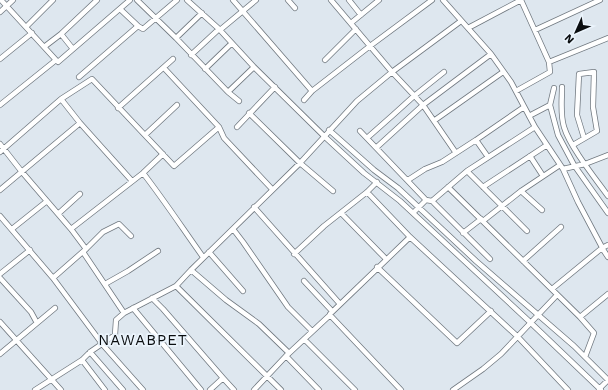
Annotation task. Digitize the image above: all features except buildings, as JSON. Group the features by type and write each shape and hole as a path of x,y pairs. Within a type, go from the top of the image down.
{"street":[{"path":"1,0 56,60"},
{"path":"0,12 13,0"},
{"path":"26,26 53,0"},
{"path":"44,47 61,34 97,0"},
{"path":"0,105 56,60 58,62 130,0"},
{"path":"136,0 176,38 228,92 239,101"},
{"path":"120,9 138,26 144,29 177,0"},
{"path":"187,0 220,29 254,67 324,136 413,213 600,389 608,380 585,357 476,261 398,188 374,170 329,130"},
{"path":"233,0 312,91"},
{"path":"191,55 256,0"},
{"path":"288,0 295,8"},
{"path":"331,0 392,72 423,105 435,120 456,153"},
{"path":"348,0 361,15"},
{"path":"351,23 379,0"},
{"path":"304,100 312,91 432,0"},
{"path":"444,1 450,0"},
{"path":"468,28 521,0 549,62 550,72 516,91"},
{"path":"535,30 600,0"},
{"path":"444,1 491,54 516,91 535,127 562,167 578,202 608,257"},
{"path":"176,38 202,13"},
{"path":"34,390 82,360 90,352 115,335 116,320 124,313 176,286 203,257 300,163 357,101 392,72 461,21"},
{"path":"79,77 138,26"},
{"path":"325,60 356,29"},
{"path":"0,59 32,33"},
{"path":"61,34 74,49"},
{"path":"549,62 608,38"},
{"path":"205,69 232,43"},
{"path":"377,147 423,105 491,54"},
{"path":"118,108 173,60"},
{"path":"228,92 254,67"},
{"path":"164,68 219,127 224,138 272,189"},
{"path":"367,138 414,96 444,72"},
{"path":"435,120 503,72"},
{"path":"573,145 597,131 593,107 594,72 579,74 577,115 584,138"},
{"path":"2,151 61,99 92,79 174,166 219,127"},
{"path":"237,127 275,87"},
{"path":"562,87 562,114 564,128 585,164 608,196"},
{"path":"554,88 550,105 558,135 574,165 608,213"},
{"path":"61,99 80,123 132,181"},
{"path":"145,135 178,105"},
{"path":"529,116 550,105"},
{"path":"408,180 425,169 442,162 524,107"},
{"path":"249,113 300,163 333,191"},
{"path":"0,190 80,123"},
{"path":"413,213 467,171 535,127"},
{"path":"360,131 429,201 490,259"},
{"path":"476,140 488,157"},
{"path":"0,144 2,151 71,229 124,313"},
{"path":"483,187 547,146"},
{"path":"71,229 143,173 163,154"},
{"path":"463,233 543,176 562,167 585,164 608,155"},
{"path":"530,156 543,176"},
{"path":"467,171 527,231"},
{"path":"143,173 166,203 203,257"},
{"path":"294,254 324,226 367,192 377,182"},
{"path":"448,187 552,289 594,333 585,357"},
{"path":"521,191 542,210"},
{"path":"367,192 410,237 518,337 568,390"},
{"path":"58,214 80,194"},
{"path":"12,229 47,201"},
{"path":"254,207 294,254 340,304"},
{"path":"341,213 386,259"},
{"path":"0,216 30,250 103,344 143,390"},
{"path":"52,278 85,251 103,232 119,224 131,236"},
{"path":"523,261 561,227"},
{"path":"232,229 243,242 288,307 312,331"},
{"path":"254,390 377,267 410,237"},
{"path":"552,289 602,248 608,245"},
{"path":"0,274 30,250"},
{"path":"105,284 158,251"},
{"path":"209,252 243,291"},
{"path":"377,267 457,344 491,311"},
{"path":"190,270 226,300 259,324 319,390"},
{"path":"0,278 31,312 37,323"},
{"path":"304,281 401,390"},
{"path":"176,286 267,378 281,390"},
{"path":"580,317 608,294"},
{"path":"454,390 483,369 518,337 557,295"},
{"path":"152,298 234,390"},
{"path":"0,354 56,308"},
{"path":"133,308 200,390"},
{"path":"0,322 61,390"},
{"path":"304,339 355,390"},
{"path":"90,352 123,390"},
{"path":"82,360 105,390"},
{"path":"210,390 223,378"}],"district":[{"name":"NAWABPET","path":"143,340"}]}
